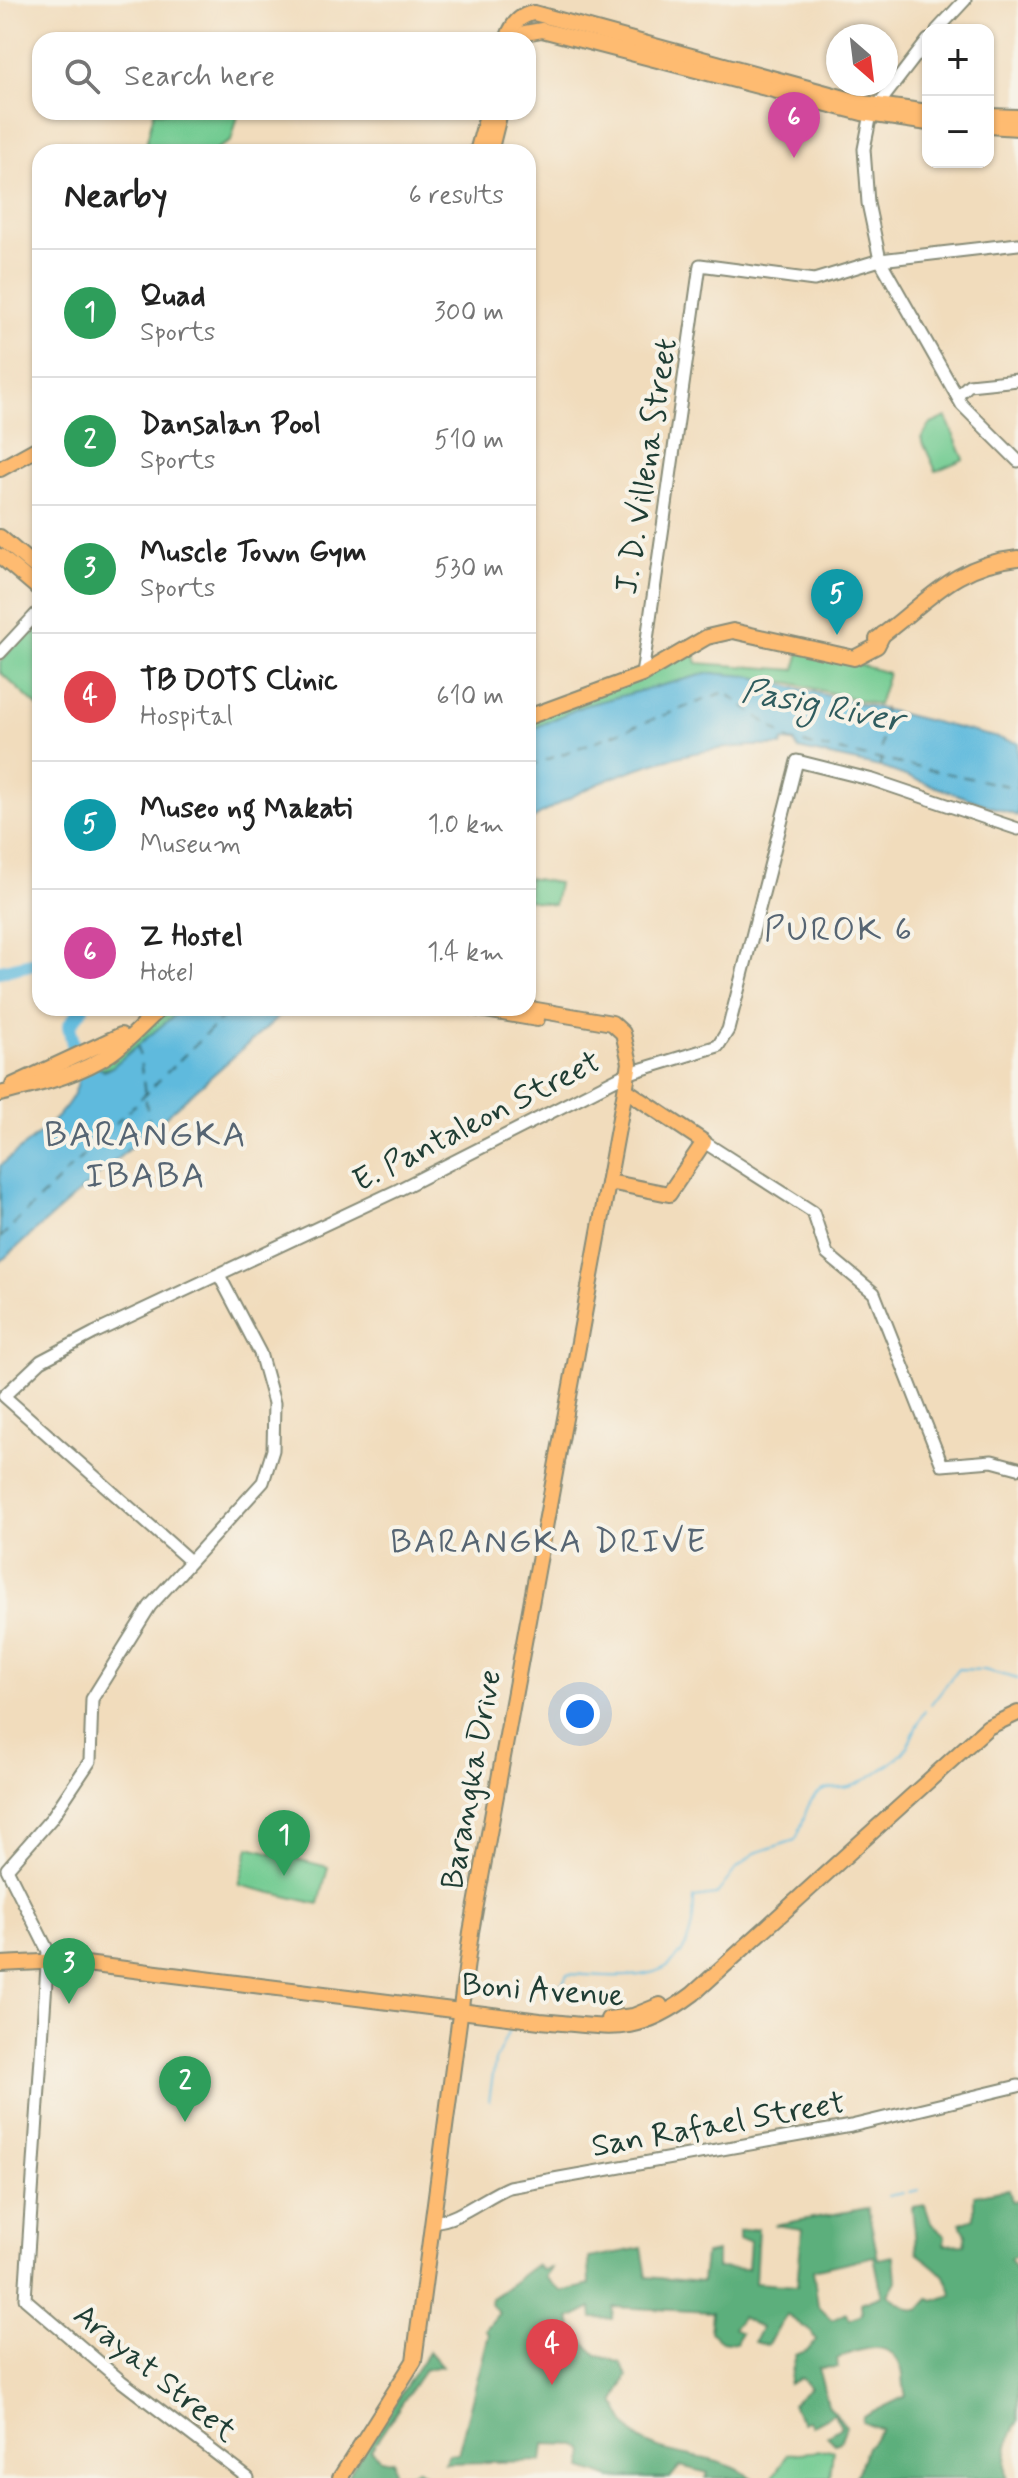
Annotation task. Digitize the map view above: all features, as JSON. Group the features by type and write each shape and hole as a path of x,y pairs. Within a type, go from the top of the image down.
{"main road":[{"path":"510,32 524,15 534,13 873,109 922,112"},
{"path":"514,24 922,121"},
{"path":"533,32 537,30"},
{"path":"994,116 1018,117"},
{"path":"479,144 486,120"},
{"path":"492,144 498,120"},
{"path":"994,126 1018,128"},
{"path":"0,480 32,453"},
{"path":"0,469 32,460"},
{"path":"0,537 32,564"},
{"path":"0,556 32,583"},
{"path":"536,714 642,675 707,637 733,631 854,658 877,646 883,634 959,573 993,561 1018,558"},
{"name":"Barangka Drive","path":"536,1010 616,1025 625,1037 630,1063 626,1074"},
{"path":"2,1093 106,1050 152,1016"},
{"name":"Barangka Drive","path":"340,2478 414,2361 471,1932 626,1090 626,1074 615,1037 607,1031 520,1016"},
{"path":"609,1182 669,1194 704,1142 626,1090"},
{"name":"Boni Avenue","path":"461,2007 606,2019 633,2016 668,2001 972,1730 998,1711 1018,1704"},
{"name":"Boni Avenue","path":"0,1956 48,1956 627,2028 676,2007 988,1727 1018,1713"},
{"name":"Boni Avenue","path":"0,1964 48,1956"}],"street":[{"path":"943,24 965,0"},
{"path":"922,48 873,109 864,149 865,184 880,260 957,396 977,421 1018,461"},
{"path":"880,260 1018,244"},
{"name":"J. D. Villena Street","path":"642,675 700,265 814,280 880,260"},
{"path":"957,396 969,385 1018,380"},
{"path":"0,653 32,619"},
{"name":"E. Pantaleon Street","path":"190,1561 4,1396 30,1370 61,1349 219,1275 626,1074 708,1051 723,1041 797,761 873,780 1018,829"},
{"path":"704,1142 813,1212 827,1254 874,1293 942,1465 992,1461 1018,1468"},
{"path":"48,1956 7,1869 51,1819 90,1761 92,1699 150,1606 263,1482 273,1450 274,1403 266,1367 219,1275"},
{"name":"Arayat Street","path":"48,1956 25,2299 248,2478"},
{"name":"San Rafael Street","path":"434,2221 448,2220 482,2198 509,2187 851,2126 1018,2086"}],"green space":[{"path":"152,120 237,120 231,141 226,144 146,144"},
{"path":"946,417 964,459 936,471 921,438 931,424"},
{"path":"32,625 32,702 0,672 0,662"},
{"path":"801,648 888,673 878,705 792,683 709,673 583,706 536,727 536,719 694,651 697,663 795,670"},
{"path":"536,879 558,883 554,905 536,902"},
{"path":"159,1016 173,1016 112,1067 100,1070 97,1066"},
{"path":"249,1847 328,1867 319,1904 239,1885"},
{"path":"1009,2189 1012,2202 1018,2201 1018,2255 1010,2259 1018,2275 1018,2421 1008,2448 1007,2478 855,2478 867,2447 882,2430 862,2422 863,2417 906,2396 897,2359 883,2349 865,2349 836,2359 838,2367 818,2368 829,2408 846,2426 840,2442 835,2444 827,2436 841,2427 833,2414 811,2426 808,2420 802,2423 792,2404 810,2388 801,2378 789,2384 796,2355 808,2350 816,2340 811,2332 787,2315 767,2345 754,2342 761,2328 741,2317 734,2328 741,2333 736,2343 722,2341 710,2332 712,2312 613,2307 612,2319 593,2318 592,2308 570,2319 573,2331 597,2355 621,2363 627,2376 615,2402 634,2434 658,2448 722,2463 752,2478 706,2478 708,2473 680,2466 670,2478 611,2478 583,2468 585,2451 577,2445 544,2444 542,2461 444,2463 449,2454 458,2453 489,2334 485,2330 499,2313 490,2304 491,2298 536,2265 541,2270 551,2268 545,2277 562,2292 590,2285 589,2258 642,2248 647,2277 702,2282 705,2254 717,2252 717,2268 748,2269 750,2241 739,2240 739,2231 758,2228 755,2283 797,2286 802,2229 774,2225 868,2208 878,2259 894,2256 896,2281 888,2295 909,2309 919,2310 929,2299 934,2301 952,2295 944,2276 917,2253 912,2207 925,2205 931,2223 945,2236 944,2245 964,2244 966,2233 960,2223 974,2218 974,2196","holes":["874,2256 882,2295 861,2303 862,2314 850,2319 846,2313 832,2320 818,2306 813,2270"]},
{"path":"429,2351 442,2366 424,2370 371,2450 381,2459 393,2461 394,2474 410,2473 417,2469 429,2478 346,2478"},
{"path":"833,2450 830,2478 772,2478 788,2454"}],"water":[{"name":"Pasig River","path":"709,673 749,676 1018,743 1018,816 880,767 798,749 794,742 783,741 781,746 714,749 649,764 587,789 536,817 536,727 583,706"},
{"path":"173,1016 280,1016 0,1262 0,1166 60,1114 76,1089 78,1077 97,1066 104,1071"}],"waterway":[{"path":"0,971 32,964"},
{"path":"76,1016 69,1026 78,1066"},
{"path":"931,1704 958,1669 984,1670 1018,1679"},
{"path":"544,1993 563,1983 567,1974 638,1975 672,1963 684,1949 691,1928 694,1898 716,1895 736,1869 755,1853 795,1840 808,1806 819,1793 855,1785 897,1758 905,1750 925,1711"},
{"path":"489,2101 495,2061 512,2024"},
{"path":"909,2192 919,2190"},
{"path":"888,2196 903,2193"}],"ferry route":[{"path":"536,764 725,692 790,741 1018,788"},
{"path":"880,767 884,707"},
{"path":"0,1238 224,1016"},
{"path":"138,1046 151,1136"}],"place":[{"name":"Z Hostel","path":"794,158"},
{"name":"Museo ng Makati","path":"837,635"},
{"name":"Quad","path":"284,1876"},
{"name":"Muscle Town Gym","path":"69,2004"},
{"name":"Dansalan Pool","path":"185,2122"},
{"name":"TB DOTS Clinic","path":"552,2385"}],"district":[{"name":"PUROK 6","path":"839,928"},
{"name":"BARANGKA IBABA","path":"146,1154"},
{"name":"BARANGKA DRIVE","path":"549,1540"}]}
